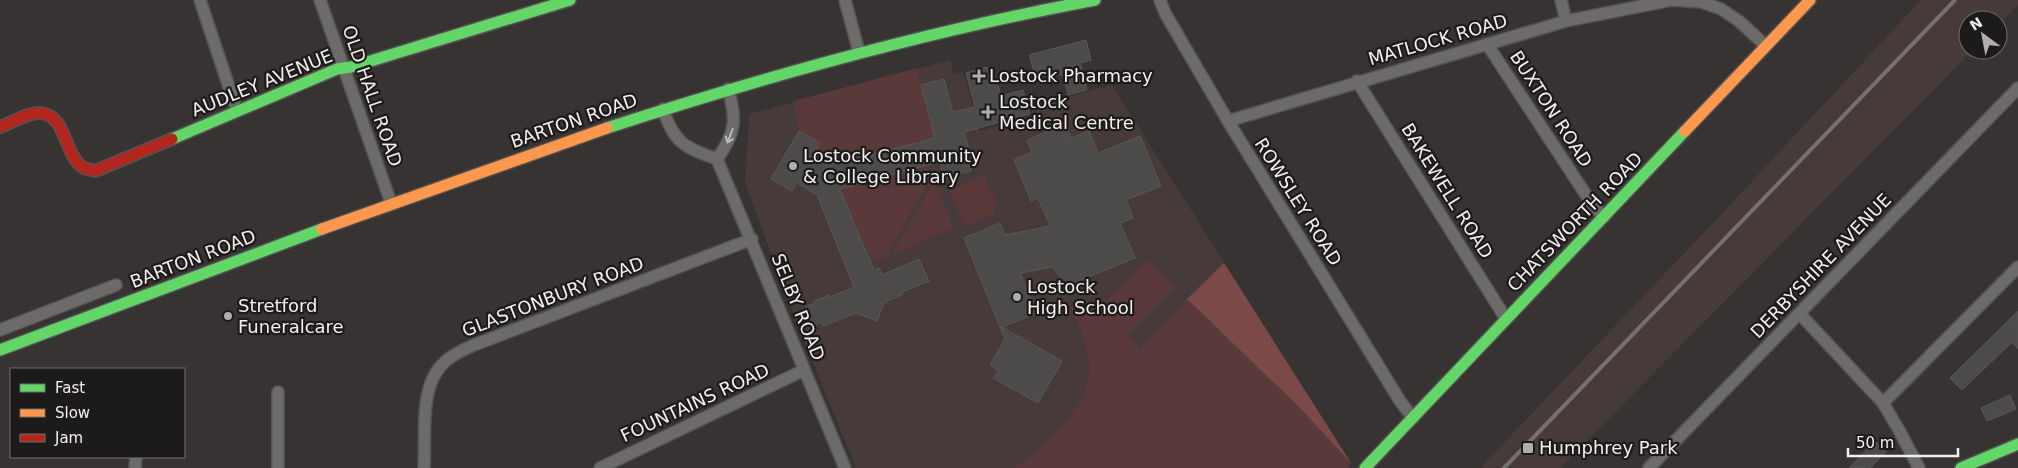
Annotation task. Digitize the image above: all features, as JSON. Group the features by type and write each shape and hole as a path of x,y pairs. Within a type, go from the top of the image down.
{"street":[{"path":"200,0 237,111"},
{"name":"OLD HALL ROAD","path":"320,0 391,203"},
{"name":"AUDLEY AVENUE","path":"0,127 31,115 40,113 48,115 59,126 76,162 86,170 95,171 337,70 570,0"},
{"path":"845,0 858,52"},
{"name":"ROWSLEY ROAD","path":"1160,0 1165,13 1228,121 1400,401 1413,418"},
{"path":"1561,0 1566,21"},
{"name":"MATLOCK ROAD","path":"1228,121 1357,81 1566,21 1672,0 1701,2 1727,13 1739,21 1766,46"},
{"name":"CHATSWORTH ROAD","path":"1365,468 1810,0"},
{"name":"BARTON ROAD","path":"0,350 391,203 662,110 858,52 958,28 1088,1"},
{"name":"BUXTON ROAD","path":"1487,44 1592,204 1604,217"},
{"name":"BAKEWELL ROAD","path":"1357,81 1506,319"},
{"name":"DERBYSHIRE AVENUE","path":"1649,468 2018,88"},
{"path":"662,110 671,131 680,142 697,152 717,159 730,139 733,129 734,111 728,89"},
{"name":"SELBY ROAD","path":"717,159 845,468"},
{"name":"GLASTONBURY ROAD","path":"424,468 426,400 431,382 440,366 455,354 474,344 752,240"},
{"path":"1883,403 2018,267"},
{"path":"0,330 116,285"},
{"path":"71,302 78,321"},
{"path":"1800,314 1883,403 1918,468"},
{"name":"FOUNTAINS ROAD","path":"600,468 804,370"},
{"path":"278,392 278,468"},
{"path":"1961,468 2018,444"}],"shaded area":[{"path":"1921,0 2018,0 2018,5 2008,15 2008,10 1958,10 1958,60 1963,60 1560,468 1480,468 1713,223"},
{"name":"Lostock High School","path":"950,60 954,74 963,72 980,131 1033,116 1031,107 1112,85 1351,463 1347,468 856,468 800,331 745,183 749,114"},
{"path":"917,68 935,138 835,164 815,152 820,143 799,131 794,101"},
{"path":"929,167 932,176 886,257 873,263 846,201 839,203 836,196 846,179 853,178 855,187"},
{"path":"984,175 997,205 993,215 965,226 949,190"},
{"path":"934,181 954,228 892,255"},
{"path":"1147,260 1175,287 1128,334 1140,348 1187,299 1297,405 1351,463 1347,468 1013,468 1038,450 1062,428 1072,415 1086,387 1089,372 1088,355 1084,338 1070,306 1100,307"},
{"path":"1224,263 1351,463 1297,405 1187,299"}],"building":[{"path":"1086,40 1091,60 1080,63 1087,90 1068,95 1063,76 1052,70 1035,75 1029,55"},
{"path":"987,67 992,84 997,82 1001,96 1023,90 1030,114 964,132 970,154 966,155 971,171 944,178 940,162 840,189 874,270 879,268 882,275 919,259 929,281 902,292 903,294 884,303 877,321 856,313 823,326 822,322 812,326 805,307 815,303 814,301 830,295 830,297 854,287 817,195 797,183 792,191 771,179 799,131 820,143 815,152 835,164 935,138 921,85 944,79 953,112 975,107 966,73"},
{"path":"1065,124 1071,138 1089,131 1098,153 1140,136 1161,186 1126,200 1133,218 1120,223 1135,258 1066,286 1053,267 1020,273 1037,313 1002,327 1062,361 1038,403 993,378 998,370 990,365 1005,339 964,238 1000,223 1005,235 1050,226 1038,198 1031,201 1014,160 1032,152 1027,140"},
{"path":"2018,311 2018,349 2012,342 1962,390 1950,378"},
{"path":"2010,395 2016,409 1987,421 1981,408"},
{"path":"1875,441 1886,452 1870,468 1849,468"}],"railway":[{"path":"1504,468 1955,0"}],"traffic: fast":[{"path":"172,139 337,69 351,67 570,0"},
{"path":"607,128 727,90 849,56 971,26 1095,0"},
{"path":"1365,468 1685,131"},
{"path":"0,350 322,229"},
{"path":"1961,468 2018,444"}],"traffic: slow":[{"path":"1685,131 1810,0"},
{"path":"322,229 607,128"}],"traffic: jam":[{"path":"0,127 30,114 40,113 49,115 61,128 72,155 77,162 84,168 95,171 172,139"}],"place":[{"name":"Lostock Pharmacy","path":"979,76"},
{"name":"Lostock Medical Centre","path":"988,112"},
{"name":"Lostock Community & College Library","path":"793,166"},
{"name":"Lostock High School","path":"1017,297"},
{"name":"Stretford Funeralcare","path":"228,316"},
{"name":"Humphrey Park","path":"1528,448"}]}
